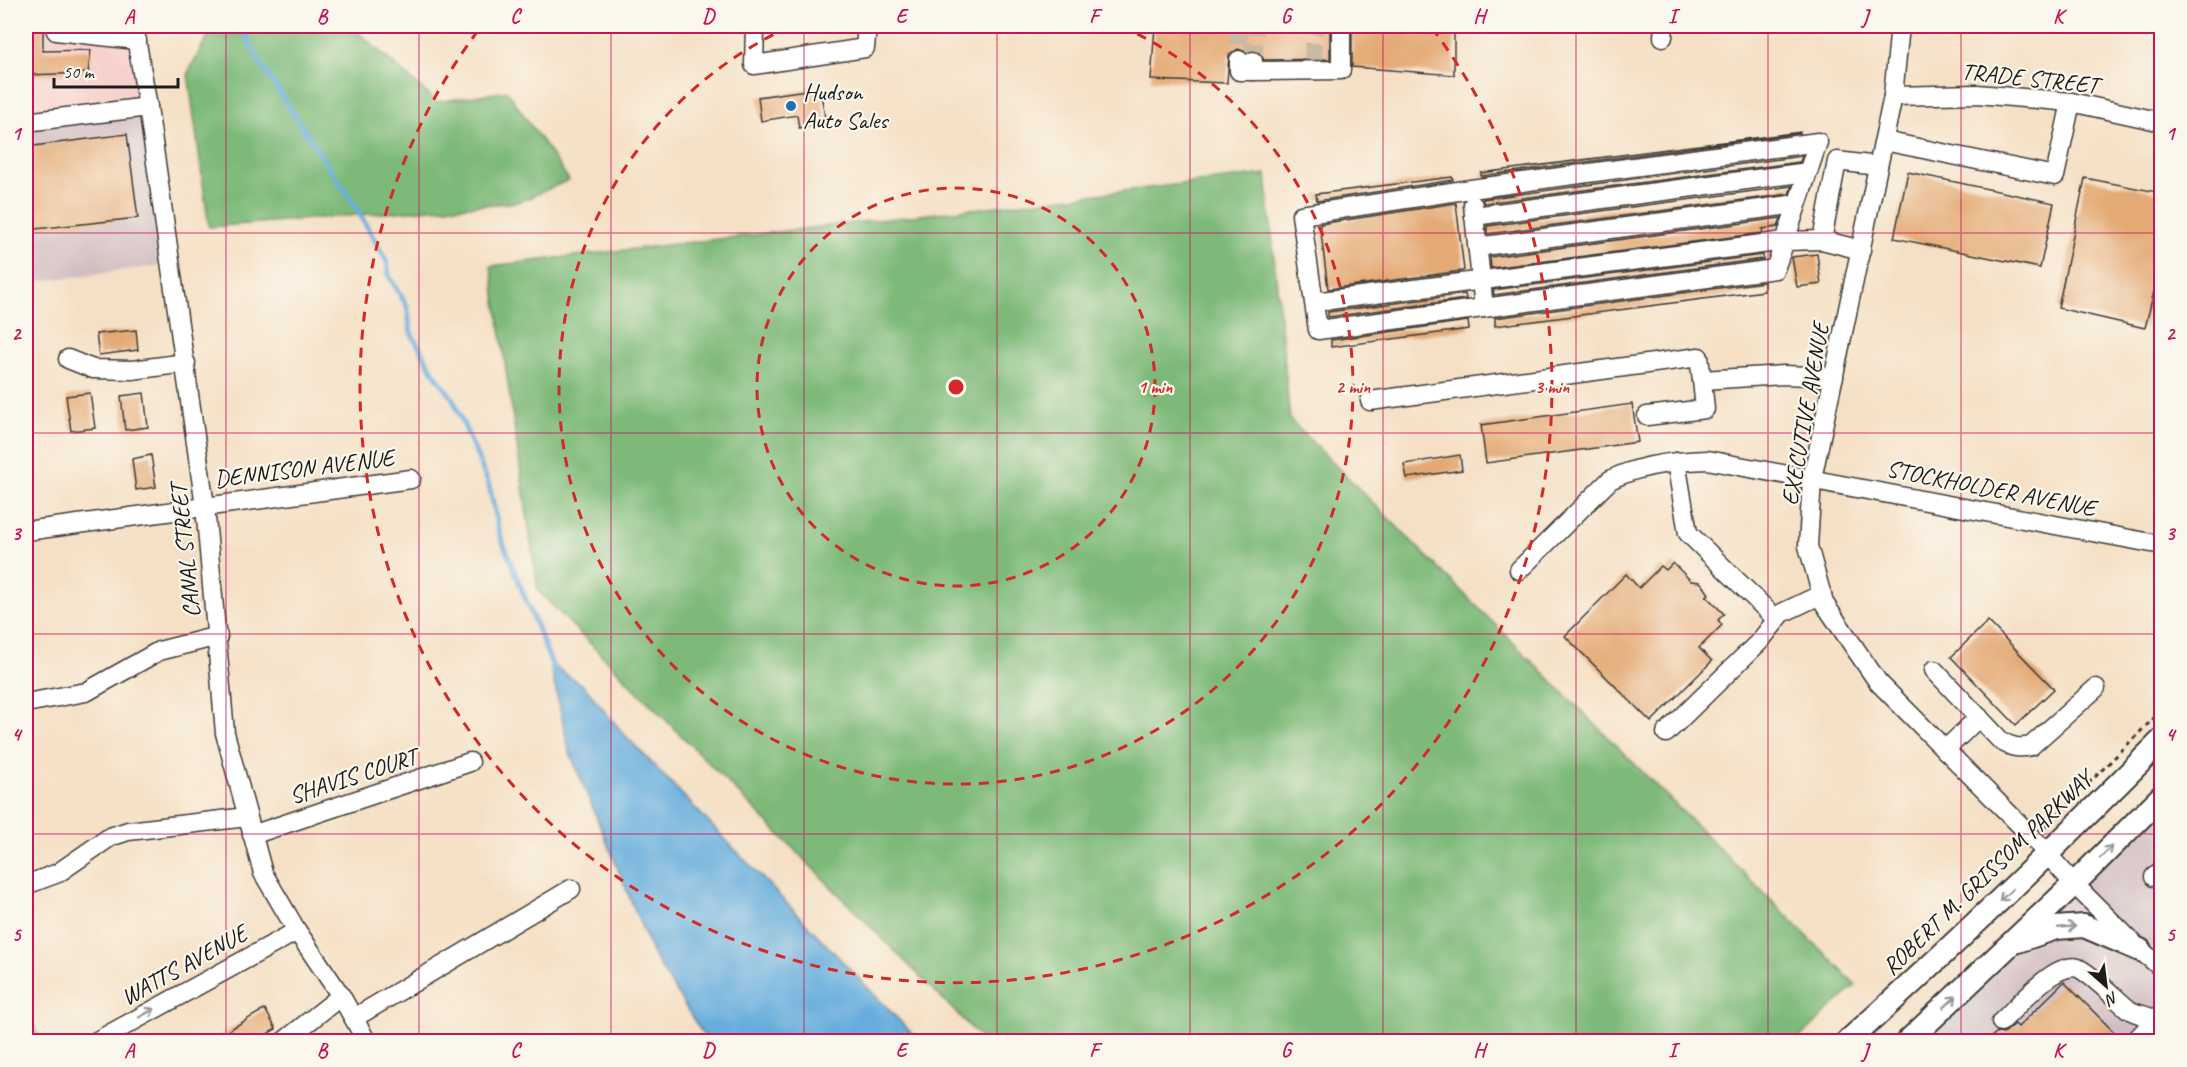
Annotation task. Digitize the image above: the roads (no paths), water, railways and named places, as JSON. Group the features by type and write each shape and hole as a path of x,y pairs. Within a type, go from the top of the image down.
{"main road":[{"name":"ROBERT M. GRISSOM PARKWAY","path":"1847,1041 1916,980 2049,854 2162,740"},
{"path":"1907,1041 2074,884 2162,796"},
{"path":"2011,944 2056,928 2084,926 2140,950"}],"street":[{"path":"57,26 56,31 136,33"},
{"path":"755,26 754,65 865,48 867,26"},
{"path":"1248,64 1312,66 1341,70 1341,26"},
{"name":"EXECUTIVE AVENUE","path":"1900,26 1893,96 1812,479 1808,546 1824,603 1878,682 2049,854 2074,884 2140,950 2162,968"},
{"name":"CANAL STREET","path":"136,33 186,363 205,506 225,733 263,873 367,1041"},
{"name":"TRADE STREET","path":"1893,96 1977,94 2071,102 2162,122"},
{"path":"1884,141 2055,176 2071,102"},
{"path":"26,122 148,107"},
{"path":"1818,142 1808,172 1775,269 1318,330 1301,215 1471,189 1818,142"},
{"path":"1822,240 1837,161 1878,166"},
{"path":"1474,216 1808,172"},
{"path":"1471,189 1484,308"},
{"path":"1477,247 1797,204"},
{"path":"1314,302 1785,241 1822,240 1861,250"},
{"path":"1370,401 1699,357 1705,409 1647,416"},
{"path":"68,359 93,369 132,370 186,363"},
{"path":"1701,380 1784,375 1834,377"},
{"name":"STOCKHOLDER AVENUE","path":"1519,570 1610,480 1643,467 1707,460 2162,545"},
{"path":"1676,462 1688,533 1775,618"},
{"name":"DENNISON AVENUE","path":"26,531 411,479"},
{"path":"1666,733 1760,640 1775,618 1782,612 1822,594"},
{"path":"26,703 86,692 159,651 218,636"},
{"path":"1934,670 2001,741 2010,746 2023,748 2031,746 2096,688"},
{"path":"1945,750 1979,717"},
{"name":"SHAVIS COURT","path":"26,885 58,873 110,837 128,831 250,826 470,762"},
{"path":"354,1018 571,889"},
{"name":"WATTS AVENUE","path":"95,1041 297,931"},
{"path":"2001,1022 2053,973 2068,967 2079,969 2132,1011 2160,1019"},
{"path":"283,1041 341,996"},
{"path":"2134,1041 2160,1019"}],"water":[{"path":"550,664 584,686 623,733 919,1041 707,1041 654,957 569,750"}],"waterway":[{"path":"241,26 263,68 357,209 387,262 389,276 407,306 411,333 434,373 453,399 489,485 500,535 554,670"}],"tunnel":[{"path":"1238,26 1239,60"},
{"path":"1253,61 1255,26"},
{"path":"1313,61 1315,26"}],"place":[{"name":"Hudson Auto Sales","path":"791,106"}]}
